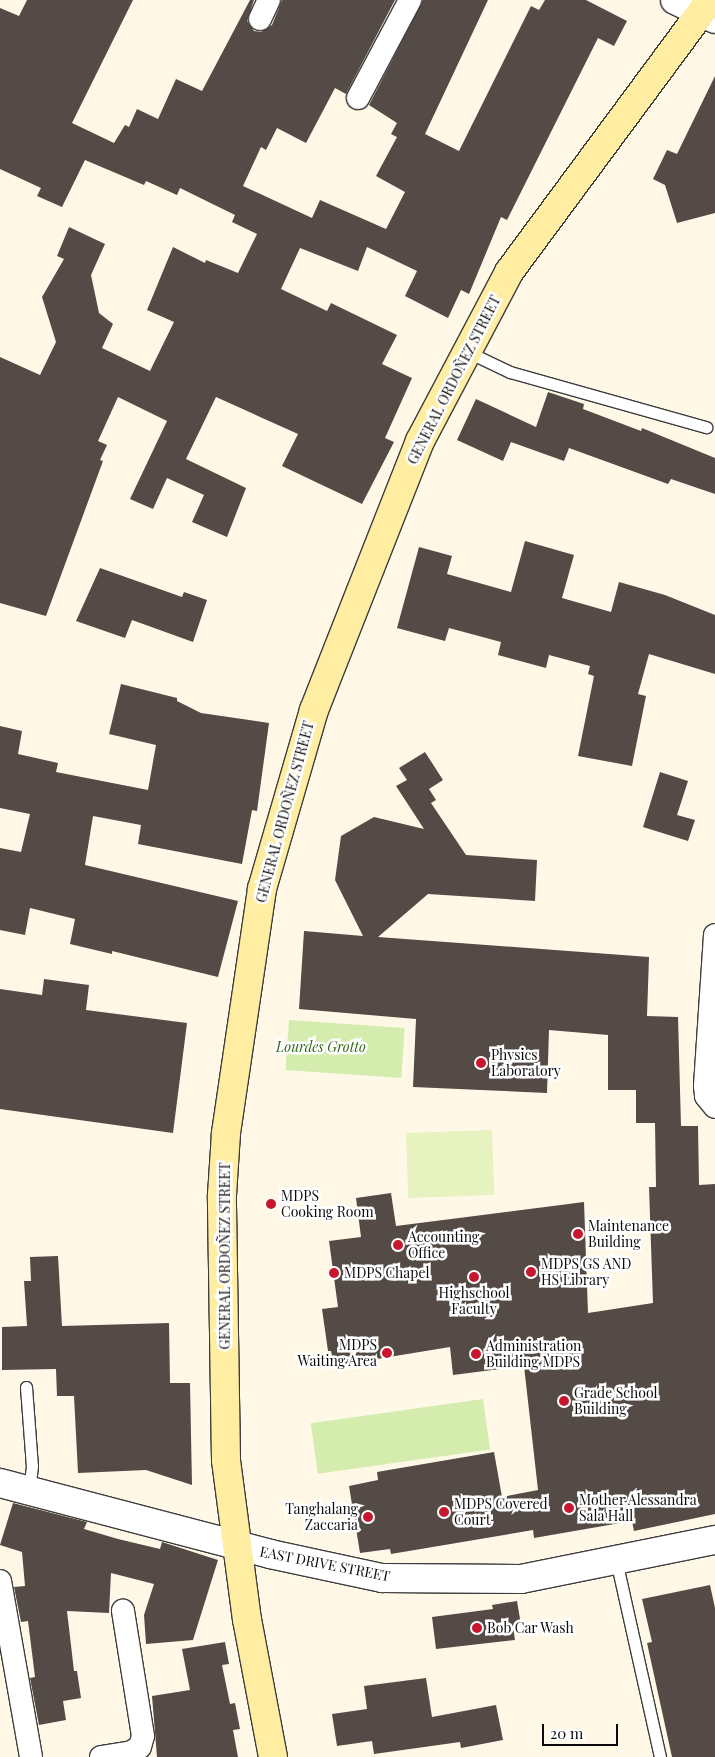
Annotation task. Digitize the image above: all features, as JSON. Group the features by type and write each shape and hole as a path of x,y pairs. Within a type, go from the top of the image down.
{"main road":[{"name":"GENERAL ORDOÑEZ STREET","path":"273,1757 236,1546 226,1460 222,1195 237,1054 262,889 314,710 420,441 509,272 530,240 700,8"}],"street":[{"path":"358,98 410,0"},
{"path":"715,935 705,1086 706,1096 715,1107"},
{"name":"EAST DRIVE STREET","path":"0,1483 236,1546 382,1578 521,1579 715,1540"},
{"path":"0,1581 31,1757"},
{"path":"101,1757 131,1752 140,1747 144,1736 123,1611"}],"lane":[{"path":"468,352 510,372 706,426"},
{"path":"26,1387 32,1466 29,1491"},
{"path":"616,1560 660,1757"}],"green space":[{"name":"Lourdes Grotto","path":"289,1020 405,1028 401,1078 286,1070"},
{"path":"492,1130 494,1195 408,1198 406,1133"},
{"path":"483,1399 490,1450 318,1474 311,1423"}],"building":[{"path":"27,0 133,0 72,123 114,143 125,125 129,127 137,109 158,119 176,79 202,91 250,0 254,0 247,21 254,31 261,32 272,25 282,0 395,0 346,94 335,88 306,143 277,128 266,150 261,147 243,186 312,218 320,200 386,229 405,192 376,176 397,137 391,134 397,123 369,105 423,0 488,0 425,134 459,151 531,6 539,10 545,0 586,0 627,21 614,46 598,38 507,220 501,217 469,294 461,290 448,318 405,296 417,271 367,247 358,271 300,248 281,289 327,311 331,303 397,335 382,364 412,378 385,438 394,442 362,504 282,466 298,434 216,397 186,459 246,488 227,537 192,522 204,495 167,478 153,509 130,499 167,421 118,397 98,441 107,445 100,460 103,461 46,616 0,603 0,357 40,375 56,342 42,297 64,259 57,256 69,227 105,244 91,275 99,313 113,324 102,348 150,371 174,322 147,310 173,247 205,263 206,260 238,273 257,234 232,222 235,215 180,188 177,195 146,181 144,185 85,160 62,207 37,196 41,188 0,169 0,8 19,16"},
{"path":"715,76 715,213 677,223 665,185 653,179 667,150 677,154"},
{"path":"548,392 584,404 583,409 641,431 642,428 715,458 715,494 671,479 668,484 569,448 564,461 511,442 503,461 457,440 476,399 536,427"},
{"path":"525,541 574,555 562,598 611,612 619,582 665,595 715,615 715,674 649,654 638,694 646,696 632,766 578,756 594,676 588,674 590,666 549,655 546,668 498,655 501,642 449,628 445,641 397,628 419,547 452,556 447,574 511,592"},
{"path":"100,568 182,597 184,592 207,600 193,642 132,620 125,638 76,621"},
{"path":"121,684 177,698 177,701 201,713 269,723 257,811 252,810 242,864 138,844 141,825 93,816 85,865 238,901 218,977 112,951 112,954 70,944 75,919 30,908 25,935 0,930 0,848 21,852 30,814 0,808 0,726 22,731 18,754 58,763 56,772 148,790 156,745 109,734"},
{"path":"425,752 443,780 429,789 436,800 431,803 466,855 537,860 535,901 428,894 378,937 649,957 647,1016 678,1017 681,1126 698,1126 699,1185 715,1184 715,1514 634,1531 632,1521 534,1538 533,1530 391,1554 390,1549 360,1553 349,1486 378,1480 377,1472 494,1452 502,1497 538,1490 524,1366 453,1375 450,1347 334,1366 331,1351 328,1351 322,1309 338,1307 329,1241 361,1237 356,1198 391,1193 396,1226 584,1202 588,1313 653,1303 649,1187 656,1187 655,1123 636,1123 636,1090 608,1090 608,1035 549,1030 547,1093 413,1087 416,1019 299,1009 304,931 363,936 335,880 341,836 374,817 424,829 396,786 407,780 399,768"},
{"path":"660,772 688,781 677,815 695,820 688,841 643,827"},
{"path":"44,979 89,985 86,1010 187,1023 173,1133 0,1109 0,989 42,995"},
{"path":"58,1256 62,1326 169,1323 170,1383 190,1383 192,1485 146,1470 78,1473 74,1396 57,1396 56,1369 2,1370 2,1327 27,1326 24,1281 31,1281 30,1257"},
{"path":"13,1503 87,1522 84,1529 118,1539 160,1549 162,1542 218,1560 193,1640 146,1644 144,1615 154,1584 111,1573 109,1613 67,1611 74,1671 77,1671 81,1698 63,1701 66,1720 39,1725 30,1678 35,1677 28,1621 21,1622 14,1587 25,1586 22,1552 0,1545"},
{"path":"710,1585 715,1608 715,1757 672,1757 647,1643 652,1642 642,1599"},
{"path":"517,1601 521,1625 513,1626 515,1640 436,1649 432,1617 493,1609 492,1605"},
{"path":"225,1642 229,1664 222,1665 230,1704 235,1703 240,1729 233,1730 238,1757 157,1757 152,1696 190,1690 182,1649"},
{"path":"426,1678 432,1717 496,1705 503,1740 461,1748 460,1742 374,1754 372,1741 337,1746 332,1714 367,1709 364,1686"}],"place":[{"name":"Physics Laboratory","path":"481,1063"},
{"name":"MDPS Cooking Room","path":"271,1204"},
{"name":"Maintenance Building","path":"578,1234"},
{"name":"Accounting Office","path":"398,1245"},
{"name":"MDPS GS AND HS Library","path":"531,1272"},
{"name":"MDPS Chapel","path":"334,1273"},
{"name":"Highschool Faculty","path":"474,1277"},
{"name":"MDPS Waiting Area","path":"387,1353"},
{"name":"Administration Building MDPS","path":"476,1354"},
{"name":"Grade School Building","path":"564,1401"},
{"name":"Mother Alessandra Sala Hall","path":"569,1508"},
{"name":"MDPS Covered Court","path":"444,1512"},
{"name":"Tanghalang Zaccaria","path":"368,1517"},
{"name":"Bob Car Wash","path":"477,1628"}]}
